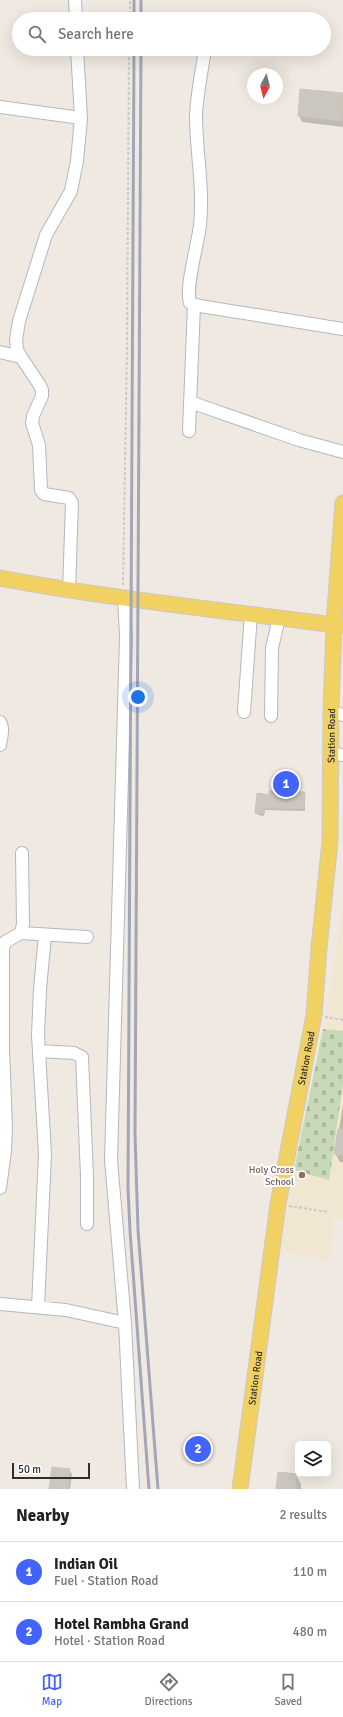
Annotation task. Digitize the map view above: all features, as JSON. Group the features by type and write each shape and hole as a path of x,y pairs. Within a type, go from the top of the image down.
{"main road":[{"name":"Station Road","path":"240,1489 278,1204 314,1015 318,948 330,841 337,754 339,625 343,513"},
{"path":"0,578 69,591 339,625"}],"street":[{"path":"75,0 76,12"},
{"path":"69,591 72,503 70,498 44,494 41,490 39,445 32,424 33,416 42,396 42,390 17,350 16,340 19,321 46,235 71,191 77,161 80,118 77,56"},
{"path":"204,56 196,117 201,170 200,225 189,291 190,303 194,305 343,329"},
{"path":"0,107 80,118"},
{"path":"190,431 194,305"},
{"path":"0,352 21,357"},
{"path":"190,402 299,440 343,452"},
{"path":"124,598 126,637 111,1160 125,1323 133,1489"},
{"path":"244,712 252,614"},
{"path":"271,716 272,648 280,618"},
{"path":"0,722 2,725 0,745"},
{"path":"21,933 23,924 22,853"},
{"path":"0,1188 6,1127 1,976 5,942 21,933 86,937"},
{"path":"38,1307 45,1154 39,1050 40,989 45,935"},
{"path":"39,1050 74,1053 82,1057 87,1176 87,1224"},
{"path":"0,1304 66,1310 125,1323"}],"path":[{"path":"130,0 130,12"},
{"path":"124,598 122,576 128,347 130,56"},
{"path":"314,1015 343,1020"},
{"path":"278,1204 328,1212"}],"shaded area":[{"path":"343,906 343,1031 323,1029"},
{"name":"Holy Cross School","path":"343,1084 343,1220 333,1218 329,1261 282,1250 285,1205 294,1170 329,1179"}],"green space":[{"path":"323,1029 343,1031 343,1084 329,1180 294,1170"}],"building":[{"path":"300,89 343,93 342,121 298,116"},
{"path":"269,791 305,792 304,809 264,808 264,814 255,813 257,793 269,795"},
{"path":"338,1129 343,1129 343,1155 334,1154"},
{"path":"52,1467 70,1469 68,1489 49,1489"},
{"path":"278,1472 295,1474 295,1477 297,1477 295,1489 276,1489"}],"railway":[{"path":"134,0 134,12"},
{"path":"141,0 141,12"},
{"path":"134,56 128,1188 149,1489"},
{"path":"141,56 135,1134 138,1230 158,1489"}],"place":[{"name":"Indian Oil","path":"286,784"},
{"name":"Holy Cross School","path":"302,1175"},
{"name":"Hotel Rambha Grand","path":"198,1449"}]}
